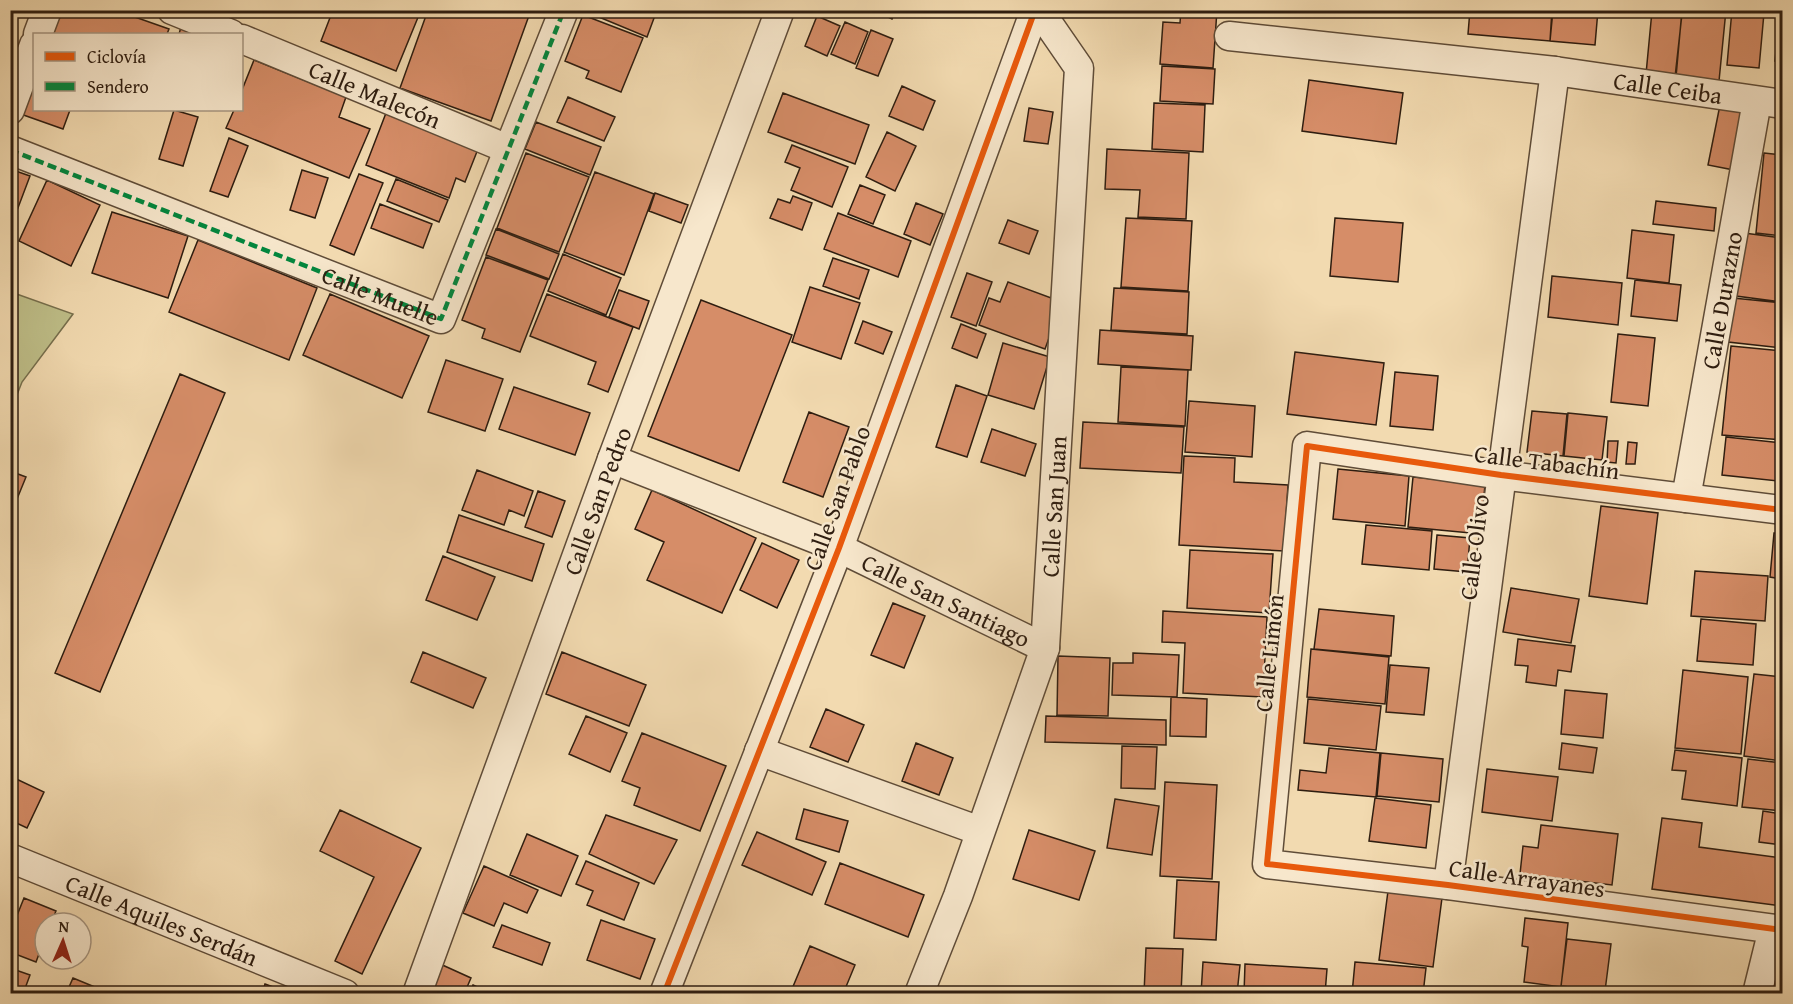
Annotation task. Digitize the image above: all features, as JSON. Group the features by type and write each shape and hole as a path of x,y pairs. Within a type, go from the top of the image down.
{"street":[{"path":"39,33 47,10"},
{"path":"172,10 229,33"},
{"name":"Calle Muelle","path":"10,150 441,319 564,10"},
{"name":"Calle San Pedro","path":"417,993 612,459 780,10"},
{"name":"Calle San Pablo","path":"664,993 838,548 1037,10"},
{"name":"Calle San Juan","path":"919,993 958,896 1045,648 1079,68 1037,10"},
{"name":"Calle Ceiba","path":"1229,36 1555,71 1770,103"},
{"name":"Calle Malecón","path":"243,39 508,149"},
{"path":"10,110 33,48"},
{"name":"Calle Olivo","path":"1448,885 1555,71"},
{"name":"Calle Durazno","path":"1686,498 1770,103"},
{"name":"Calle Tabachín","path":"1307,446 1501,476 1782,510"},
{"name":"Calle Limón","path":"1267,864 1307,446"},
{"name":"Calle San Santiago","path":"612,459 838,548 1045,648"},
{"path":"759,750 980,831"},
{"name":"Calle Aquiles Serdán","path":"10,858 345,993"},
{"name":"Calle Arrayanes","path":"1267,864 1448,885 1778,930"},
{"path":"1757,993 1778,930"}],"green space":[{"path":"11,292 73,314 22,382 11,410"}],"building":[{"path":"58,10 115,10 169,29 167,33 50,33"},
{"path":"333,10 421,10 396,71 321,41"},
{"path":"428,10 531,10 491,121 400,88"},
{"path":"582,10 657,10 647,37"},
{"path":"874,10 896,10 892,19"},
{"path":"1181,10 1217,10 1213,68 1160,64 1163,22 1180,23"},
{"path":"1323,10 1377,10 1376,16"},
{"path":"1470,10 1552,10 1550,41 1468,34"},
{"path":"1553,10 1598,10 1595,45 1550,41"},
{"path":"1682,10 1726,10 1719,81 1676,77"},
{"path":"1732,10 1764,13 1759,68 1727,65"},
{"path":"1780,10 1782,10 1782,61 1775,61"},
{"path":"1652,11 1682,14 1675,77 1646,74"},
{"path":"583,15 643,38 621,92 586,78 589,71 565,61"},
{"path":"817,16 840,26 827,56 805,46"},
{"path":"845,22 868,32 855,64 831,54"},
{"path":"181,27 198,33 179,33"},
{"path":"871,30 893,39 878,76 856,68"},
{"path":"254,60 346,97 339,117 370,129 349,178 226,128 234,111 243,111 243,88"},
{"path":"1162,66 1215,69 1213,104 1160,101"},
{"path":"33,70 33,111 70,111 63,129 15,112"},
{"path":"1309,80 1403,93 1396,144 1302,131"},
{"path":"902,86 935,101 923,130 889,116"},
{"path":"783,93 869,125 855,164 768,132"},
{"path":"568,97 615,117 604,141 557,122"},
{"path":"1154,103 1205,105 1203,152 1152,149"},
{"path":"1720,105 1746,110 1734,170 1708,165"},
{"path":"1029,108 1053,112 1048,144 1024,141"},
{"path":"174,111 198,117 183,166 159,159"},
{"path":"386,113 478,149 465,182 456,178 449,198 366,165"},
{"path":"536,122 601,147 590,175 525,149"},
{"path":"887,132 916,146 895,191 866,177"},
{"path":"229,138 248,146 228,197 210,191"},
{"path":"792,145 848,167 832,207 791,190 800,168 785,162"},
{"path":"1107,149 1189,153 1186,219 1138,217 1140,190 1105,189"},
{"path":"526,153 589,177 559,252 497,228"},
{"path":"1764,153 1782,155 1782,236 1756,233"},
{"path":"10,169 30,176 10,229"},
{"path":"302,170 328,178 315,218 290,210"},
{"path":"595,172 654,194 624,275 564,252"},
{"path":"359,174 383,183 354,255 330,245"},
{"path":"396,179 448,200 439,222 387,201"},
{"path":"47,180 100,205 71,266 19,241"},
{"path":"860,185 885,195 873,224 848,214"},
{"path":"655,193 688,205 681,223 649,211"},
{"path":"793,196 812,203 802,230 770,218 778,199 790,203"},
{"path":"1656,201 1716,208 1714,231 1653,224"},
{"path":"916,203 943,214 930,245 904,234"},
{"path":"380,204 432,224 423,248 371,228"},
{"path":"112,212 188,236 168,298 92,273"},
{"path":"838,213 911,241 898,277 824,249"},
{"path":"1126,218 1192,221 1188,291 1121,287"},
{"path":"1335,218 1403,223 1398,282 1330,276"},
{"path":"1008,220 1038,231 1029,254 999,243"},
{"path":"496,229 559,254 549,279 486,255"},
{"path":"1632,230 1674,235 1669,283 1627,278"},
{"path":"1744,233 1782,238 1782,302 1736,296"},
{"path":"198,240 317,288 289,360 169,312"},
{"path":"563,254 621,278 606,315 548,291"},
{"path":"486,257 548,280 520,352 482,338 485,329 462,320"},
{"path":"833,258 869,270 859,299 823,286"},
{"path":"967,273 992,282 976,326 951,317"},
{"path":"1552,276 1622,283 1618,325 1548,317"},
{"path":"1635,280 1681,285 1677,321 1631,316"},
{"path":"1008,282 1062,302 1045,349 979,325 989,298 1000,302"},
{"path":"810,287 860,303 841,359 792,342"},
{"path":"1114,288 1189,292 1187,334 1111,330"},
{"path":"619,290 649,301 639,329 609,317"},
{"path":"330,294 429,336 402,398 303,355"},
{"path":"547,294 633,327 608,392 588,384 596,362 530,336"},
{"path":"1733,298 1782,303 1782,348 1728,342"},
{"path":"701,300 792,335 739,471 648,436"},
{"path":"863,321 892,332 883,354 855,343"},
{"path":"961,324 986,334 977,358 952,348"},
{"path":"1100,330 1193,336 1191,370 1098,364"},
{"path":"1618,334 1655,338 1648,406 1611,402"},
{"path":"1003,343 1050,357 1034,409 988,395"},
{"path":"1731,346 1782,351 1782,440 1722,435"},
{"path":"1295,352 1384,363 1376,425 1287,414"},
{"path":"446,360 503,379 485,431 428,412"},
{"path":"1121,367 1188,370 1185,426 1118,422"},
{"path":"1395,372 1438,376 1433,430 1390,426"},
{"path":"180,374 225,393 100,692 55,673"},
{"path":"956,385 987,396 967,457 936,447"},
{"path":"514,387 590,413 575,455 499,429"},
{"path":"1189,401 1255,406 1252,457 1185,452"},
{"path":"1532,411 1567,414 1563,456 1527,452"},
{"path":"809,412 849,427 823,497 783,482"},
{"path":"1568,413 1607,417 1602,460 1564,456"},
{"path":"1083,422 1184,427 1181,473 1080,468"},
{"path":"992,429 1036,444 1025,476 981,462"},
{"path":"1726,437 1782,443 1778,481 1722,475"},
{"path":"1608,441 1618,441 1616,463 1607,462"},
{"path":"1628,442 1637,443 1635,464 1626,464"},
{"path":"1184,456 1235,458 1234,482 1288,485 1284,551 1179,545"},
{"path":"1338,469 1409,476 1405,526 1333,519"},
{"path":"477,470 533,491 524,516 509,510 504,525 462,510"},
{"path":"10,471 26,477 10,516"},
{"path":"1413,477 1485,484 1481,534 1408,527"},
{"path":"652,490 756,538 722,613 647,580 664,542 635,529"},
{"path":"538,491 565,501 552,537 525,527"},
{"path":"1601,506 1658,513 1647,604 1589,596"},
{"path":"459,515 544,544 532,581 447,552"},
{"path":"1366,525 1432,531 1429,570 1362,564"},
{"path":"1774,533 1782,534 1782,579 1770,577"},
{"path":"1437,535 1470,538 1467,572 1434,569"},
{"path":"762,543 799,560 777,608 740,590"},
{"path":"1190,550 1273,554 1269,613 1187,608"},
{"path":"443,556 495,577 477,620 426,600"},
{"path":"1695,571 1768,576 1765,621 1691,616"},
{"path":"1511,588 1579,599 1571,643 1503,632"},
{"path":"893,603 925,616 904,668 871,655"},
{"path":"1319,609 1394,616 1391,656 1314,649"},
{"path":"1163,611 1267,617 1263,697 1183,693 1185,643 1162,642"},
{"path":"1701,619 1756,624 1753,665 1697,661"},
{"path":"1518,639 1575,646 1571,672 1558,670 1556,686 1526,682 1528,666 1515,665"},
{"path":"1311,649 1389,657 1385,704 1307,697"},
{"path":"423,652 486,678 473,708 411,682"},
{"path":"562,652 646,685 629,726 546,694"},
{"path":"1133,653 1179,655 1177,697 1112,695 1113,663 1133,663"},
{"path":"1058,656 1110,658 1108,716 1057,715"},
{"path":"1390,665 1429,668 1424,715 1386,712"},
{"path":"1683,670 1748,677 1741,754 1675,748"},
{"path":"1754,674 1782,677 1782,761 1744,756"},
{"path":"1565,690 1607,694 1603,738 1561,734"},
{"path":"1171,697 1207,699 1206,737 1170,736"},
{"path":"1308,699 1381,706 1376,750 1304,743"},
{"path":"826,709 864,725 848,762 810,747"},
{"path":"586,716 627,733 610,772 569,754"},
{"path":"1046,716 1166,720 1166,745 1045,742"},
{"path":"642,733 726,766 700,831 634,805 640,788 622,781"},
{"path":"916,743 953,758 939,795 902,781"},
{"path":"1562,743 1597,748 1593,773 1559,769"},
{"path":"1122,746 1157,747 1155,789 1121,788"},
{"path":"1329,748 1380,753 1376,797 1298,790 1300,770 1326,773"},
{"path":"1675,750 1742,758 1737,806 1682,799 1686,771 1672,770"},
{"path":"1381,753 1443,759 1439,802 1377,796"},
{"path":"1748,759 1782,763 1782,811 1742,807"},
{"path":"1487,769 1558,777 1552,821 1482,812"},
{"path":"10,776 44,792 27,828 10,820"},
{"path":"1165,782 1217,785 1212,879 1160,876"},
{"path":"1375,798 1431,805 1426,848 1369,841"},
{"path":"1115,799 1159,806 1152,855 1107,848"},
{"path":"804,809 848,821 839,852 796,839"},
{"path":"340,810 421,848 362,974 335,961 374,877 320,851"},
{"path":"1763,811 1782,814 1782,845 1759,842"},
{"path":"606,815 677,840 654,884 589,854"},
{"path":"1662,818 1702,823 1699,847 1782,858 1782,906 1652,889"},
{"path":"1541,825 1618,834 1612,885 1520,874 1523,846 1538,848"},
{"path":"1029,830 1095,851 1079,900 1013,879"},
{"path":"757,832 826,862 812,895 742,865"},
{"path":"527,834 578,856 561,896 510,875"},
{"path":"586,861 639,883 624,920 587,905 593,891 576,884"},
{"path":"840,863 924,895 908,937 825,904"},
{"path":"484,866 538,890 527,913 504,903 494,926 463,913"},
{"path":"1177,880 1219,882 1216,940 1174,938"},
{"path":"1388,891 1442,898 1433,967 1379,960"},
{"path":"24,898 56,911 33,911 33,961 10,952 10,933"},
{"path":"1525,918 1568,923 1561,987 1524,982 1528,947 1522,946"},
{"path":"601,920 655,939 640,979 587,960"},
{"path":"502,925 550,943 542,965 493,947"},
{"path":"1567,939 1611,944 1605,991 1561,986"},
{"path":"810,946 855,965 843,994 802,994 792,989"},
{"path":"1146,948 1183,949 1181,994 1144,994"},
{"path":"1203,962 1240,965 1237,994 1201,994"},
{"path":"1355,962 1426,968 1423,994 1352,994"},
{"path":"438,963 471,978 464,994 425,994"},
{"path":"1245,964 1327,969 1325,994 1244,994"},
{"path":"10,968 30,975 23,994 10,994"},
{"path":"73,978 102,990 101,994 66,994"},
{"path":"265,984 292,994 262,994"},
{"path":"473,985 492,994 470,994"},
{"path":"1566,988 1595,994 1565,994"}],"marked path":[{"path":"10,150 441,319 564,10"}],"cycle path":[{"path":"664,994 839,548 1035,10"},
{"path":"1782,510 1501,475 1307,446 1267,864 1448,885 1782,930"}]}
